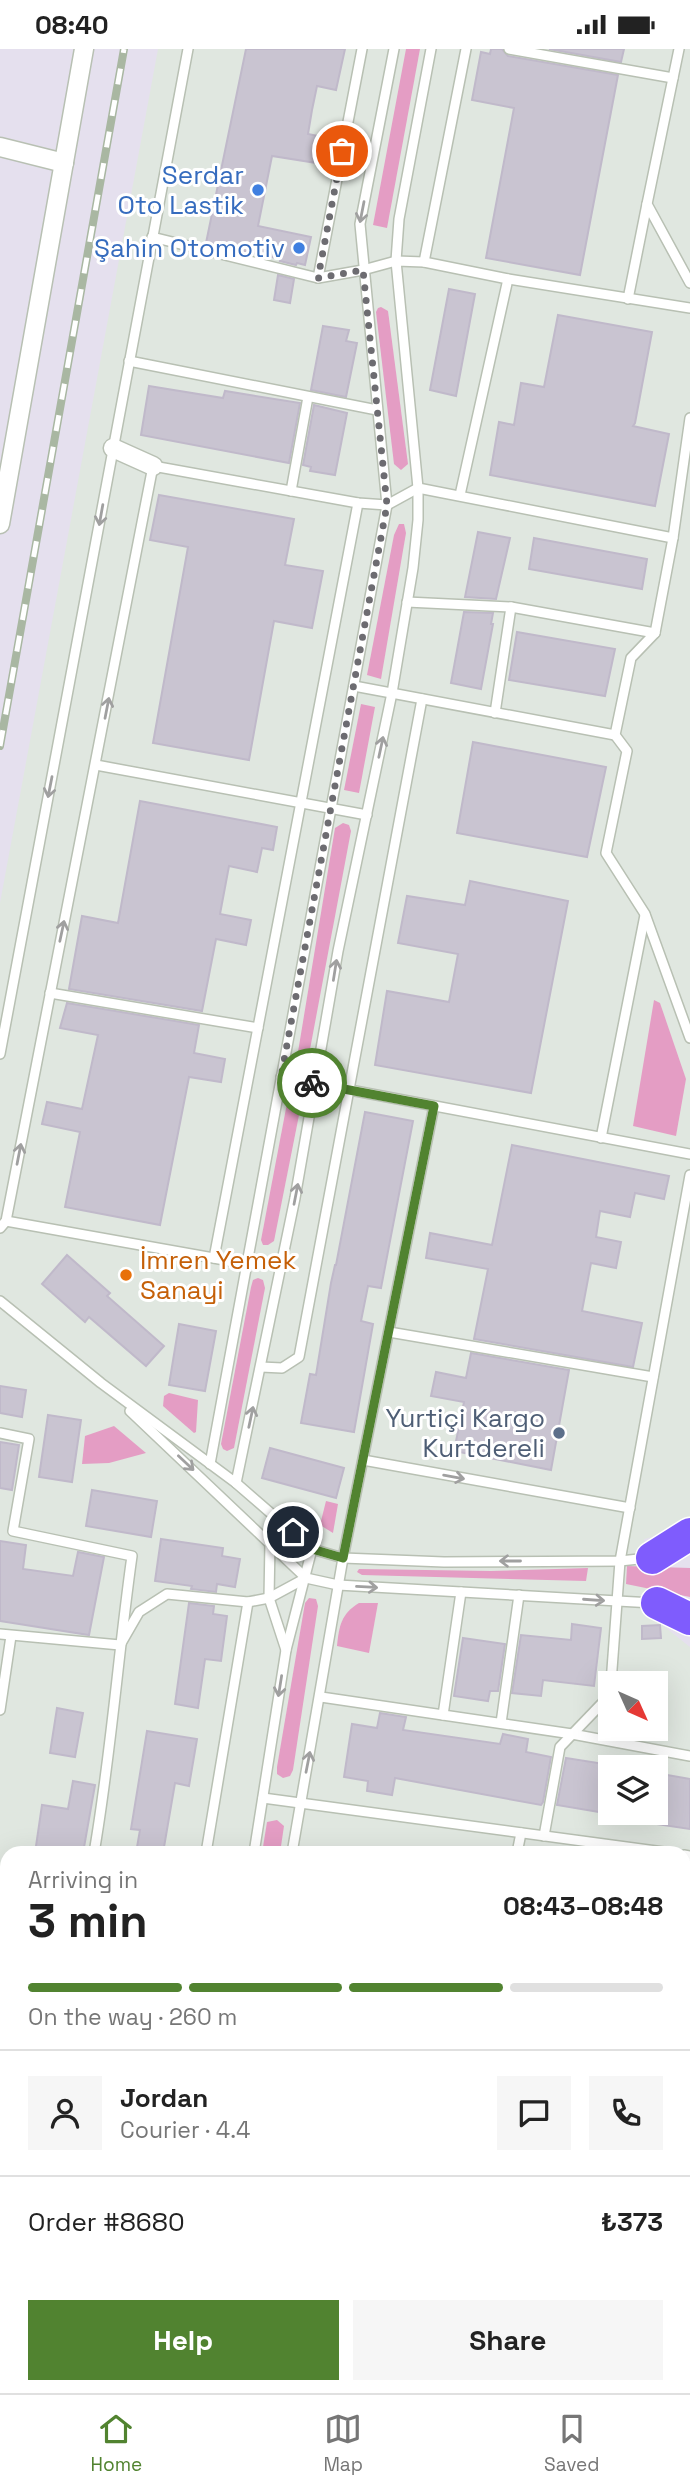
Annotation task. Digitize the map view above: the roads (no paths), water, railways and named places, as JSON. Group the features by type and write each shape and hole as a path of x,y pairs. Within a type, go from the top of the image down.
{"highway":[{"path":"652,1558 690,1534"},
{"path":"652,1558 690,1554"},
{"path":"657,1603 690,1611"},
{"path":"657,1603 690,1619"}],"street":[{"path":"0,524 84,49"},
{"path":"0,147 64,163"},
{"path":"113,448 153,466"}],"lane":[{"path":"0,1054 188,49"},
{"path":"318,278 362,49"},
{"path":"210,1464 387,505 360,224 394,49"},
{"path":"236,1483 316,1084 338,951 392,693 407,602 418,520 418,488 396,261 399,219 431,49"},
{"path":"424,262 466,49"},
{"path":"509,49 673,78"},
{"path":"628,299 679,49"},
{"path":"647,204 690,283"},
{"path":"152,237 318,278 396,261 424,262 508,279 690,308"},
{"path":"460,495 508,279"},
{"path":"129,361 377,410"},
{"path":"291,491 308,397"},
{"path":"615,735 631,657 655,633 673,538 690,418"},
{"path":"247,1264 3,1225 153,466 358,503 387,505 418,488 673,538"},
{"path":"214,1258 358,503"},
{"path":"407,602 511,607 655,633"},
{"path":"495,713 511,607"},
{"path":"354,686 615,735 627,751 606,853 645,913 690,1038"},
{"path":"261,1367 282,1368 299,1357 422,699"},
{"path":"96,765 367,815"},
{"path":"601,1138 645,913"},
{"path":"50,993 258,1028"},
{"path":"281,1077 690,1154"},
{"path":"293,1846 343,1558 434,1106"},
{"path":"612,1671 620,1561 690,1175"},
{"path":"0,1301 101,1383 236,1483 312,1549 343,1558 444,1562 620,1561 652,1558"},
{"path":"389,1332 653,1377"},
{"path":"101,1383 306,1578 338,1585 657,1603"},
{"path":"0,1433 29,1439 13,1531 132,1556 107,1780 95,1846"},
{"path":"363,1460 629,1509"},
{"path":"270,1542 269,1598 286,1650"},
{"path":"255,1846 286,1650 312,1549"},
{"path":"120,1645 139,1612 167,1594 248,1602 269,1598 306,1578"},
{"path":"443,1715 461,1592"},
{"path":"501,1723 519,1595"},
{"path":"207,1846 248,1602"},
{"path":"0,1635 120,1645"},
{"path":"0,1710 11,1636"},
{"path":"321,1697 572,1734 690,1756"},
{"path":"544,1836 561,1747 598,1707"},
{"path":"263,1798 619,1846"},
{"path":"518,1846 521,1833"}],"railway":[{"path":"0,746 124,49"}],"place":[{"name":"Serdar Oto Lastik","path":"258,190"},
{"name":"Şahin Otomotiv","path":"299,248"},
{"name":"İmren Yemek Sanayi","path":"126,1275"},
{"name":"Yurtiçi Kargo Kurtdereli","path":"559,1433"}]}
